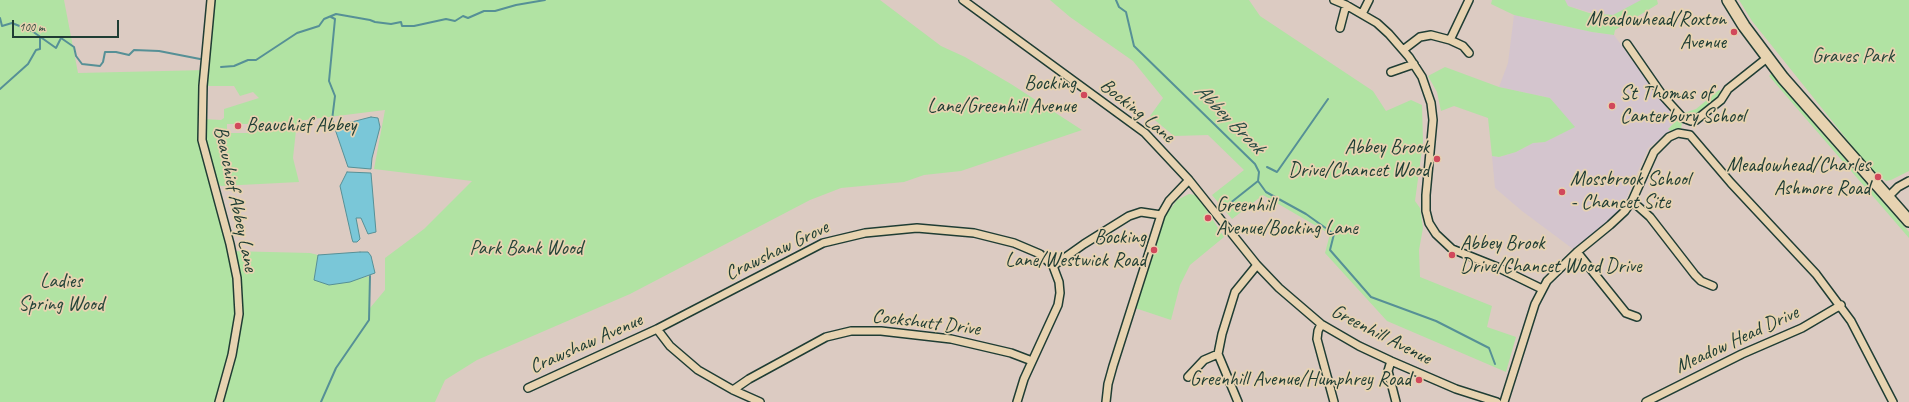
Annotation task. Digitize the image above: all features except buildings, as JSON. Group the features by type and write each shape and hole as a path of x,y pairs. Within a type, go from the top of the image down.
{"highway":[{"path":"1728,0 1744,26 1783,78 1909,221"}],"street":[{"name":"Beauchief Abbey Lane","path":"211,0 202,86 202,140 230,244 237,278 239,309 235,344 219,402"},
{"name":"Bocking Lane","path":"963,0 1145,133 1190,180"},
{"path":"1334,0 1346,5 1377,23 1403,50 1414,64 1428,91 1433,120 1426,211 1436,234 1452,249 1497,267 1542,289"},
{"path":"1362,14 1369,0"},
{"path":"1450,40 1468,0"},
{"path":"1340,28 1346,5"},
{"path":"1403,50 1425,35 1450,40 1463,46 1469,53"},
{"path":"1627,44 1663,96 1683,118 1688,121 1696,120 1721,100 1728,89 1768,58"},
{"path":"1391,72 1414,64"},
{"path":"1504,402 1521,346 1542,289 1552,274 1625,211 1632,201 1648,163 1660,145 1678,133 1690,135 1731,183 1816,274 1840,305 1864,344 1893,402"},
{"path":"1106,402 1112,366 1161,215 1169,201 1190,180"},
{"name":"Greenhill Avenue","path":"1190,180 1257,265 1279,288 1321,324 1359,346 1476,399 1497,402"},
{"path":"1888,197 1898,187 1909,181"},
{"path":"1632,201 1650,216 1695,275 1701,281 1713,286"},
{"path":"1017,402 1024,379 1045,337 1058,305 1060,293 1059,282 1053,266 1084,244 1129,216 1141,212 1161,215"},
{"name":"Crawshaw Grove","path":"657,329 809,249 836,239 865,233 917,228 974,233 1014,243 1032,250 1046,258 1053,266"},
{"path":"1577,252 1626,313 1637,317"},
{"path":"1238,402 1218,354 1222,334 1235,292 1257,265"},
{"name":"Meadow Head Drive","path":"1646,402 1742,354 1802,328 1840,305"},
{"path":"1321,324 1317,339 1334,402"},
{"path":"657,329 670,346 698,370 733,390 760,402"},
{"name":"Crawshaw Avenue","path":"528,388 657,329"},
{"name":"Cockshutt Drive","path":"733,390 749,379 826,338 851,331 888,331 951,339 1011,353 1032,361"},
{"path":"1188,378 1204,360 1218,354"},
{"path":"1391,361 1388,371 1396,402"}],"shaded area":[{"path":"1565,0 1656,0 1613,27 1593,13 1568,6"},
{"name":"St Thomas of Canterbury School","path":"1514,15 1592,32 1614,35 1676,120 1668,129 1671,131 1648,148 1627,196 1617,214 1573,249 1522,211 1495,188 1492,156 1499,157 1516,152 1533,143 1545,142 1574,127 1550,98 1499,87 1508,63"}],"green space":[{"path":"0,0 64,0 78,73 207,70 214,0 880,0 941,46 965,57 1011,84 1082,130 961,171 924,175 904,182 841,188 810,200 630,294 477,360 445,380 435,402 0,402","holes":["199,86 234,86 240,96 253,92 259,98 224,109 224,118 221,120 204,119 205,144 216,182 221,186 299,182 293,158 297,121 385,110 374,169 472,181 424,229 385,258 385,290 370,308 370,276 329,285 314,279 318,255 310,253 229,251 198,135","227,124 249,124 249,133 227,133"]},
{"path":"1050,0 1249,0 1260,16 1373,91 1386,111 1411,100 1422,105 1423,142 1415,201 1420,208 1423,228 1419,250 1420,277 1492,306 1487,327 1516,337 1506,372 1387,321 1325,253 1330,234 1263,195 1232,219 1212,195 1244,170 1208,135 1174,136 1150,116 1163,98 1133,61 1070,17"},
{"path":"1492,0 1565,0 1568,6 1589,13 1613,15 1641,0 1657,0 1658,4 1615,30 1614,35 1592,32 1514,15 1491,4"},
{"name":"Graves Park","path":"1739,0 1909,0 1909,171 1886,181 1869,167 1752,21"},
{"path":"1445,67 1499,87 1550,98 1575,127 1545,142 1533,143 1516,152 1499,157 1492,156 1488,118 1454,106 1441,111 1437,92 1428,76"},
{"path":"1772,73 1820,131 1909,232 1909,238 1769,76"},
{"path":"1719,90 1722,92 1720,97 1692,118 1686,116 1682,122 1681,130 1671,131 1668,129 1684,113 1696,109"},
{"path":"1189,194 1195,195 1200,200 1224,237 1190,265 1180,285 1171,320 1135,308 1164,218 1177,200"}],"water":[{"path":"371,117 378,118 380,127 372,158 371,169 348,167 335,129 340,125"},
{"path":"347,172 371,173 376,232 368,234 361,218 356,218 360,239 357,242 353,242 352,239 340,186"},
{"path":"368,252 371,256 375,273 350,282 329,285 314,280 318,255"}],"waterway":[{"name":"Abbey Brook","path":"221,67 234,66 248,60 256,60 297,33 319,26 324,19 336,14 375,22 391,24 401,22 402,26 414,26 446,19 455,21 463,16 468,18 484,11 495,11 516,5 545,0"},
{"name":"Abbey Brook","path":"1116,0 1119,7 1126,12 1134,46 1255,164 1259,172 1258,181 1266,192 1306,214 1334,234 1330,250 1371,297 1436,321 1489,348 1495,364"},
{"path":"331,17 335,19 329,81 335,96 332,120 335,129"},
{"name":"Abbey Brook","path":"0,18 2,26 12,23 32,31 56,48 61,38 74,47 76,56 82,64 100,66 103,62 105,52 116,52 129,55 134,50 159,51 200,59"},
{"path":"0,89 28,64 36,50 40,49 40,37"},
{"path":"1267,167 1277,172 1328,99"},
{"path":"1229,204 1258,181"},
{"path":"321,402 336,368 369,320 370,276"}],"place":[{"name":"Meadowhead/Roxton Avenue","path":"1734,32"},
{"name":"Bocking Lane/Greenhill Avenue","path":"1084,95"},
{"name":"St Thomas of Canterbury School","path":"1612,106"},
{"name":"Beauchief Abbey","path":"238,126"},
{"name":"Abbey Brook Drive/Chancet Wood","path":"1437,159"},
{"name":"Meadowhead/Charles Ashmore Road","path":"1878,177"},
{"name":"Mossbrook School - Chancet Site","path":"1562,192"},
{"name":"Greenhill Avenue/Bocking Lane","path":"1208,218"},
{"name":"Bocking Lane/Westwick Road","path":"1154,250"},
{"name":"Abbey Brook Drive/Chancet Wood Drive","path":"1452,255"},
{"name":"Greenhill Avenue/Humphrey Road","path":"1419,380"}],"park label":[{"name":"Park Bank Wood","path":"526,249"},
{"name":"Ladies Spring Wood","path":"61,294"}]}
